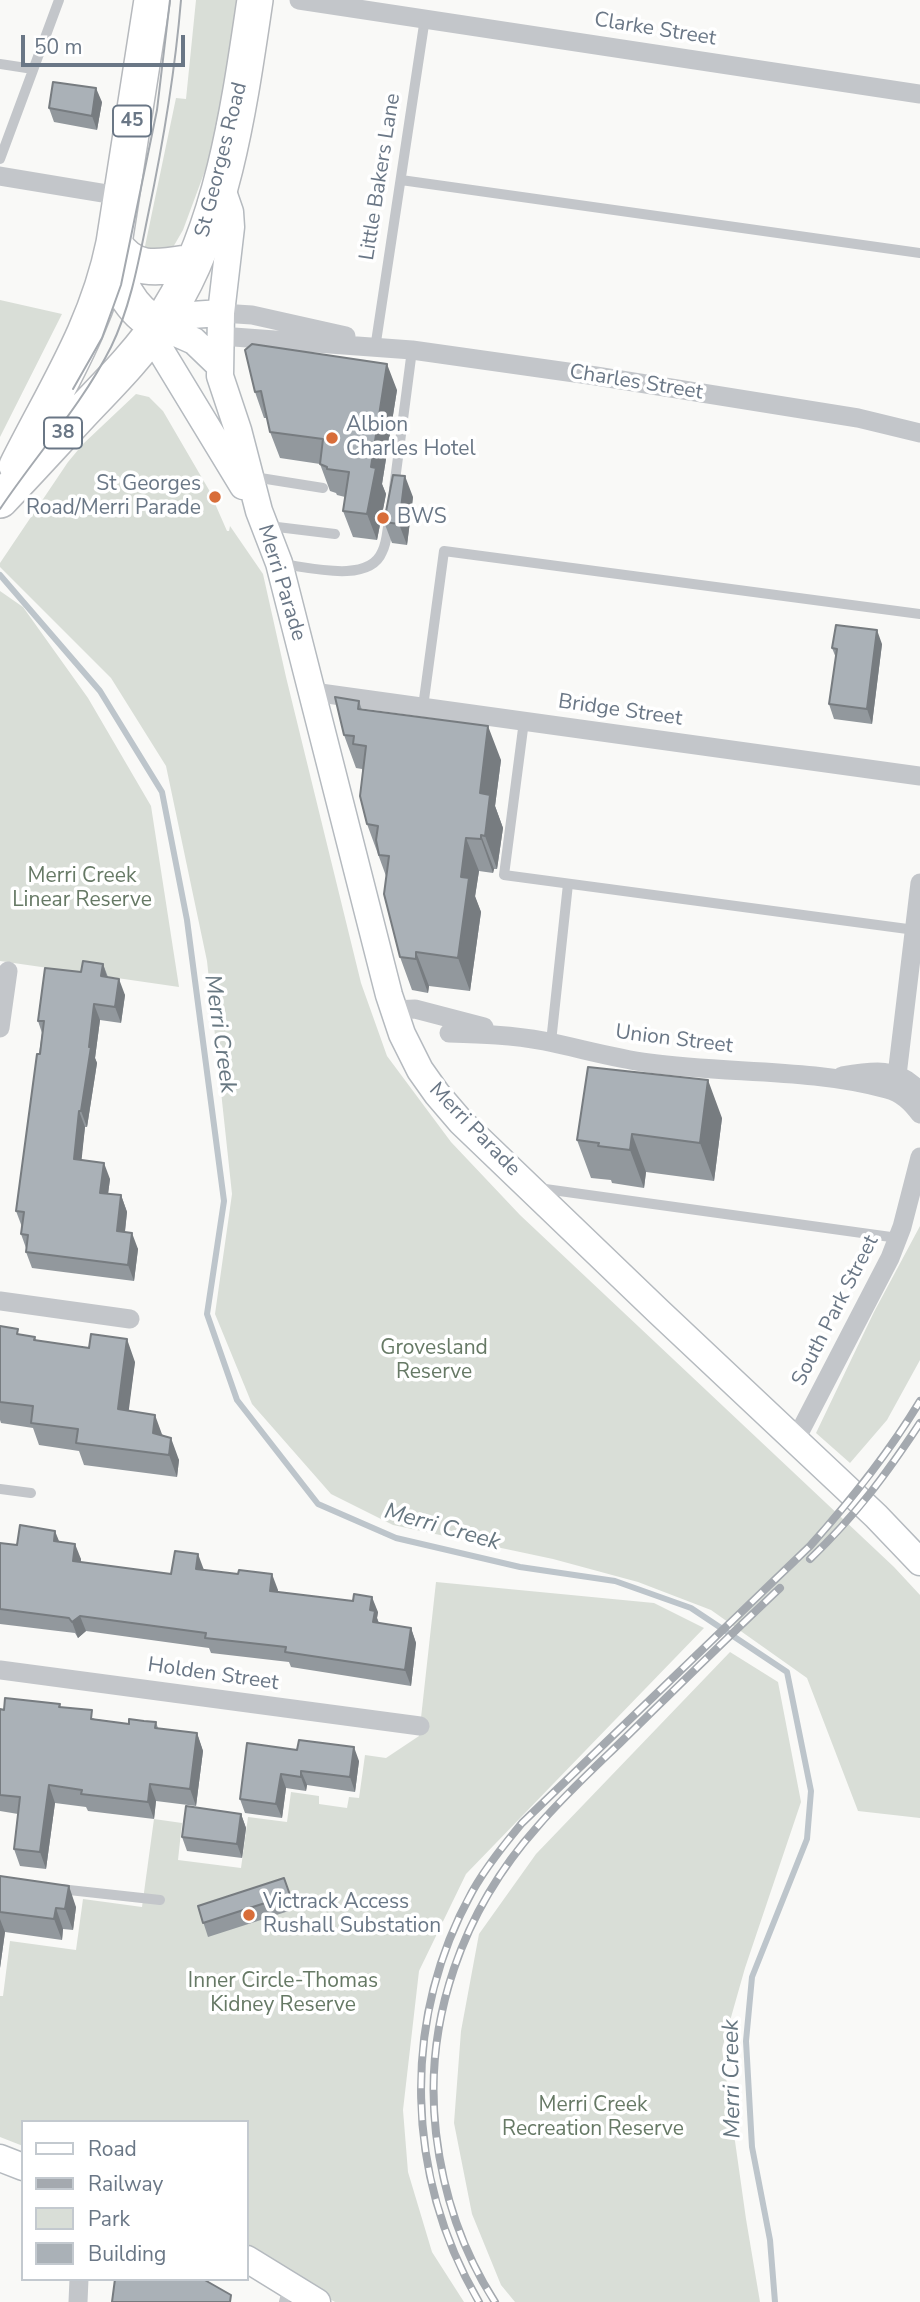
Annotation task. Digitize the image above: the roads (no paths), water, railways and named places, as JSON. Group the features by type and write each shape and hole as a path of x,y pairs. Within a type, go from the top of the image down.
{"highway":[{"name":"St Georges Road","path":"0,500 73,361 102,293 114,243 152,0"},
{"name":"St Georges Road","path":"0,500 127,366 158,326 182,287 214,206 220,183 240,99 255,0"},
{"path":"114,243 127,260 138,265 158,267 193,262"},
{"path":"114,243 114,261 125,292 138,311 158,326"},
{"path":"73,361 127,325 141,323 158,326"}],"main road":[{"name":"Merri Parade","path":"220,183 230,212 231,227 220,324 219,366 223,387 238,430 262,518 279,564 393,1010 413,1057 437,1094 461,1122 876,1516 920,1562"},
{"name":"Charles Street","path":"158,326 220,324"},
{"name":"Merri Parade","path":"158,326 161,351 262,518"},
{"path":"158,326 194,341 219,366"},
{"path":"0,2143 21,2151"},
{"path":"0,2158 21,2166"},
{"path":"248,2260 288,2297"},
{"path":"248,2277 288,2297 317,2302"}],"street":[{"name":"Clarke Street","path":"299,0 387,6 425,18 920,94"},
{"path":"0,176 120,196"},
{"name":"Charles Street","path":"220,324 277,320 412,350"},
{"name":"Charles Street","path":"220,324 596,376 858,418 920,433"},
{"name":"Charles Street","path":"858,418 920,423"},
{"name":"Bridge Street","path":"313,692 920,776"},
{"path":"920,883 917,930 896,1083 920,1114"},
{"path":"0,1028 8,971"},
{"name":"Union Street","path":"393,1010 415,1009 466,1021 510,1036"},
{"name":"Union Street","path":"449,1033 510,1036 648,1063 698,1069 834,1077 876,1071 896,1083"},
{"path":"896,1083 910,1081 920,1092"},
{"name":"South Park Street","path":"795,1441 898,1238 920,1157"},
{"path":"0,1301 130,1319"},
{"name":"Holden Street","path":"0,1670 420,1726"},
{"path":"78,2302 79,2281"}],"lane":[{"path":"0,159 59,0"},
{"name":"Little Bakers Lane","path":"376,342 425,18"},
{"path":"0,64 33,69"},
{"path":"401,180 920,253"},
{"path":"393,495 412,350"},
{"path":"250,477 323,488"},
{"path":"279,564 360,571 377,561 382,553 391,506"},
{"path":"262,518 335,534"},
{"path":"423,707 444,551 920,614"},
{"path":"524,721 504,875 917,930"},
{"path":"551,1042 568,884"},
{"path":"528,1186 898,1238"},
{"path":"0,1489 31,1493"},
{"path":"49,1887 160,1900"}],"waterway":[{"name":"Merri Creek","path":"0,575 100,691 162,792 187,920 224,1201 207,1314 237,1400 318,1504 396,1538 520,1567 615,1581 691,1608 787,1672 811,1791 807,1839 752,1977 746,2041 752,2147 770,2240 775,2302"}],"tram line":[{"path":"73,389 102,338 121,285 157,110 170,0"},
{"path":"0,509 73,410 111,347 124,315 138,265 159,162 181,0"}],"railway":[{"path":"479,2302 455,2253 437,2202 426,2150 421,2098 424,2045 433,1993 449,1941 472,1892 522,1823 810,1546 868,1476 920,1401"},
{"path":"810,1559 842,1527 869,1494 920,1423"},
{"path":"495,2302 473,2263 456,2221 444,2178 436,2133 436,2049 443,2008 469,1930 512,1859 557,1805 780,1588"}],"place":[{"name":"Albion Charles Hotel","path":"332,438"},
{"name":"St Georges Road/Merri Parade","path":"215,497"},
{"name":"BWS","path":"383,518"},
{"name":"Victrack Access Rushall Substation","path":"249,1915"}],"park label":[{"name":"Merri Creek Linear Reserve","path":"82,889"},
{"name":"Grovesland Reserve","path":"434,1361"},
{"name":"Inner Circle-Thomas Kidney Reserve","path":"283,1994"},
{"name":"Merri Creek Recreation Reserve","path":"593,2118"}]}
